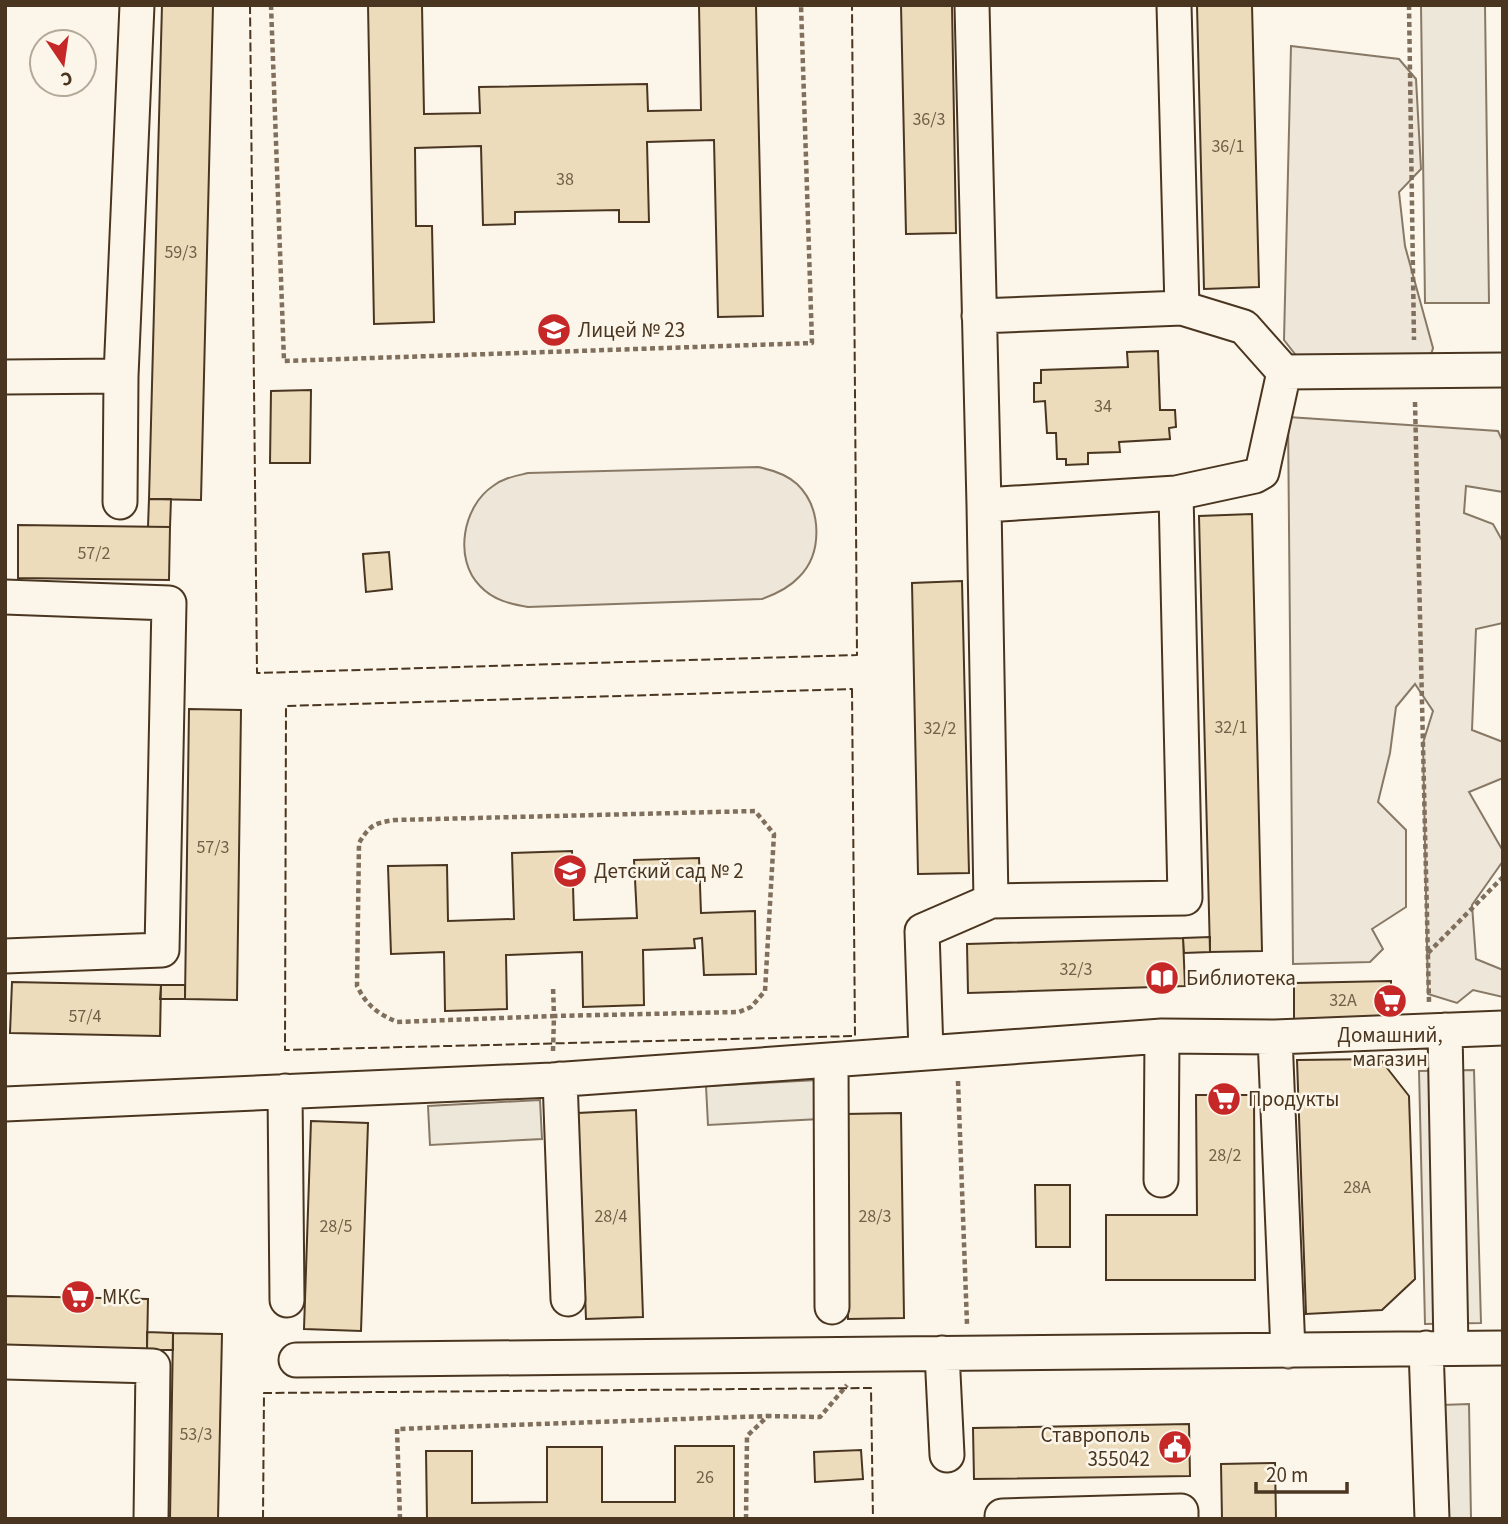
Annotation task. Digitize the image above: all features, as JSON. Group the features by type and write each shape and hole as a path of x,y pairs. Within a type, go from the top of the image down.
{"lane":[{"path":"120,502 121,376 137,5"},
{"path":"972,5 991,901"},
{"path":"1174,5 1182,308"},
{"path":"979,316 1182,308 1244,327 1284,372 1503,370"},
{"path":"984,505 1177,492 1255,476 1262,472 1284,372"},
{"path":"5,377 121,376"},
{"path":"941,1051 922,930 991,901 1185,898 1177,492"},
{"path":"5,597 169,603 162,950 5,956"},
{"path":"5,1104 556,1079 1162,1036 1275,1037 1503,1028"},
{"path":"1432,1519 1438,1348 1437,1030"},
{"path":"1161,1180 1162,1036"},
{"path":"1275,1037 1288,1351"},
{"path":"831,1060 832,1307"},
{"path":"556,1079 568,1299"},
{"path":"285,1091 287,1300"},
{"path":"296,1360 1503,1348"},
{"path":"947,1455 955,1353"},
{"path":"5,1362 153,1366 151,1519"},
{"path":"1002,1519 1002,1516 1181,1511 1181,1519"}],"path":[{"path":"271,5 284,361 813,343 801,5"},
{"path":"1409,5 1427,954 1437,1030"},
{"path":"755,811 764,820 774,834 765,991 751,1007 739,1012 554,1016 397,1022 376,1013 364,1000 357,986 359,842 365,832 376,822 395,820 755,811"},
{"path":"1427,954 1503,877"},
{"path":"553,986 556,1079"},
{"path":"941,1051 955,1353"},
{"path":"400,1519 397,1429 768,1416 820,1417 872,1354"},
{"path":"746,1519 747,1436 768,1416"}],"shaded area":[{"path":"1421,5 1485,5 1489,303 1425,303"},
{"path":"1291,46 1399,59 1416,79 1421,169 1399,192 1405,246 1433,348 1424,379 1306,368 1284,340"},
{"path":"1288,417 1498,431 1503,442 1503,492 1466,486 1464,513 1493,524 1503,542 1503,623 1476,629 1472,730 1503,742 1503,778 1469,792 1503,851 1503,861 1472,905 1476,959 1503,970 1503,997 1473,990 1457,1003 1428,994 1423,743 1433,711 1415,684 1396,707 1390,753 1378,802 1406,830 1406,907 1372,929 1383,949 1370,962 1293,964"},
{"path":"758,467 779,473 797,484 811,505 816,530 816,543 807,567 791,584 762,599 528,607 508,603 490,595 472,575 466,562 465,533 475,506 493,486 510,478 528,473"},
{"path":"1474,1070 1481,1323 1425,1324 1419,1071"},
{"path":"818,1080 820,1119 708,1125 706,1086"},
{"path":"540,1100 542,1139 430,1145 428,1106"},
{"path":"1469,1404 1471,1519 1416,1519 1413,1406"}],"building":[{"path":"162,5 213,5 201,500 149,499"},
{"path":"368,5 422,5 424,114 480,113 479,87 647,84 648,111 701,110 699,5 756,5 763,316 718,317 714,140 647,142 649,222 619,222 619,210 515,212 515,224 483,225 481,146 415,148 416,226 432,226 434,322 374,324"},
{"path":"901,5 952,5 956,233 906,234"},
{"path":"1197,5 1252,5 1259,287 1204,289"},
{"path":"1158,351 1160,410 1175,410 1176,427 1169,428 1170,439 1119,442 1120,452 1088,453 1088,464 1066,465 1066,459 1057,459 1056,433 1047,433 1045,401 1034,402 1034,383 1041,383 1041,370 1128,367 1127,352"},
{"path":"311,390 310,463 270,463 271,391"},
{"path":"149,499 171,499 170,527 148,527"},
{"path":"1252,514 1262,951 1210,952 1199,516"},
{"path":"18,525 170,527 169,580 18,578"},
{"path":"389,552 392,589 366,592 363,554"},
{"path":"962,581 969,873 918,874 912,583"},
{"path":"189,709 241,710 237,1000 185,999"},
{"path":"572,851 574,920 637,918 634,860 699,858 701,913 755,911 756,974 704,975 702,938 694,939 695,948 643,950 644,1005 583,1007 582,952 506,955 507,1009 445,1011 444,952 391,954 388,866 447,865 448,921 514,919 512,853"},
{"path":"1210,937 1210,952 1184,953 1183,938"},
{"path":"1183,938 1185,986 968,993 967,944"},
{"path":"1391,981 1391,1018 1294,1019 1294,983"},
{"path":"12,982 161,985 160,1036 10,1033"},
{"path":"161,985 185,985 185,999 160,999"},
{"path":"1380,1059 1409,1096 1415,1279 1382,1310 1306,1314 1297,1060"},
{"path":"1196,1095 1254,1095 1255,1280 1106,1280 1106,1215 1197,1215"},
{"path":"636,1110 643,1317 586,1319 578,1113"},
{"path":"901,1113 904,1318 848,1319 845,1114"},
{"path":"311,1121 368,1123 361,1331 304,1329"},
{"path":"1035,1185 1070,1185 1070,1247 1036,1247"},
{"path":"5,1296 148,1299 147,1350 5,1347"},
{"path":"147,1332 173,1333 173,1350 147,1350"},
{"path":"173,1333 222,1334 218,1519 170,1519"},
{"path":"1189,1424 1190,1476 974,1479 973,1428"},
{"path":"675,1446 734,1446 734,1519 427,1519 426,1451 472,1451 472,1503 547,1502 547,1447 602,1447 602,1502 675,1502"},
{"path":"861,1450 863,1479 815,1482 814,1452"},
{"path":"1275,1463 1276,1519 1222,1519 1221,1464"}],"fence":[{"path":"250,5 257,673 857,655 852,5"},
{"path":"852,689 855,1036 285,1050 286,706 852,689"},
{"path":"263,1519 264,1393 871,1388 873,1519"}],"place":[{"name":"Лицей № 23","path":"554,330"},
{"name":"Детский сад № 2","path":"570,871"},
{"name":"Библиотека","path":"1162,978"},
{"name":"Домашний, магазин","path":"1390,1001"},
{"name":"Продукты","path":"1224,1099"},
{"name":"МКС","path":"78,1297"},
{"name":"Ставрополь 355042","path":"1175,1447"}]}
